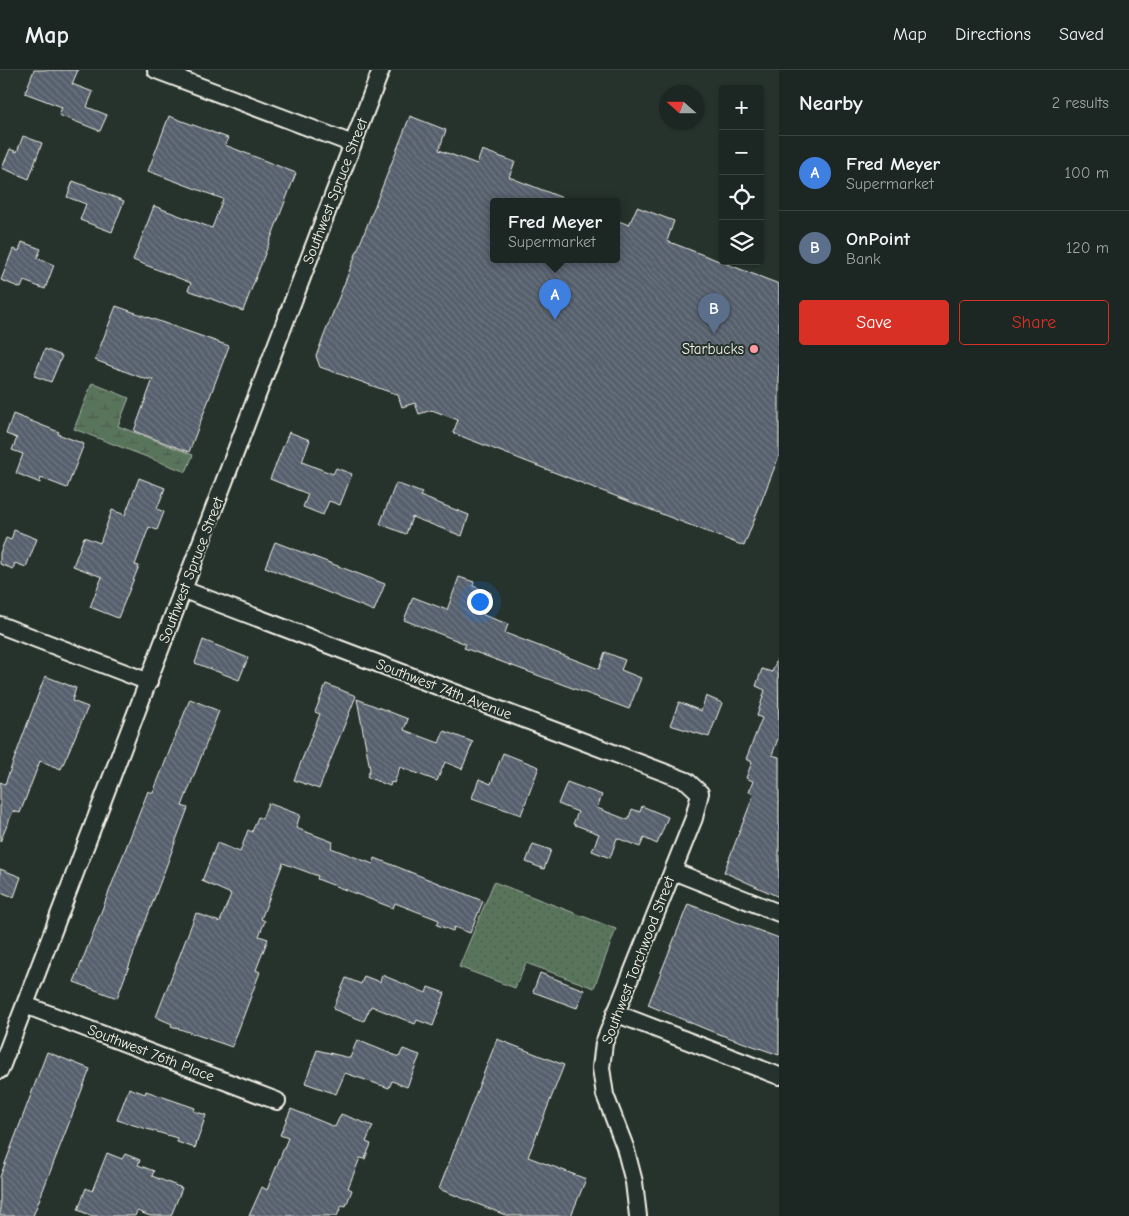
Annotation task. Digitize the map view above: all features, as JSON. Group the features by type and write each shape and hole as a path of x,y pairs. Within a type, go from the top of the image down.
{"street":[{"path":"156,70 353,144"},
{"name":"Southwest Spruce Street","path":"0,1070 381,70"},
{"name":"Southwest 74th Avenue","path":"184,590 687,781 697,788 700,793"},
{"path":"0,625 148,682"},
{"name":"Southwest Torchwood Street","path":"638,1216 634,1182 625,1146 605,1095 601,1068 604,1043 694,818 700,793"},
{"path":"673,871 779,913"},
{"name":"Southwest 76th Place","path":"25,1005 277,1102"},
{"path":"615,1013 779,1076"}],"green space":[{"path":"92,383 129,398 118,426 193,455 186,472 74,429"},
{"path":"494,882 616,929 594,988 526,963 515,988 459,967"}],"building":[{"path":"34,70 78,70 72,84 93,92 87,107 107,115 100,131 59,115 62,107 25,93"},
{"path":"169,116 228,138 225,145 296,173 243,311 188,290 191,283 133,260 154,206 212,228 223,199 148,171"},
{"path":"410,116 446,130 439,150 477,164 482,150 515,162 509,177 563,198 490,198 490,263 620,263 620,222 629,225 637,207 674,221 667,241 719,261 719,265 730,265 779,284 779,456 744,546 453,433 458,420 432,410 419,414 415,403 402,407 398,395 320,367 316,356"},
{"path":"23,136 42,143 29,179 2,168 10,149 17,152"},
{"path":"73,181 124,201 112,232 80,220 86,204 67,197"},
{"path":"22,242 41,249 37,258 54,265 45,289 24,281 21,288 1,280 13,249 19,251"},
{"path":"116,306 229,346 189,452 134,431 153,379 145,379 95,360"},
{"path":"45,349 62,356 51,382 34,376"},
{"path":"13,414 84,444 67,488 41,478 40,483 16,473 23,454 12,450 17,438 6,434"},
{"path":"289,432 310,440 302,462 333,474 336,468 352,474 340,505 329,501 323,515 303,507 308,494 270,479"},
{"path":"139,478 165,488 157,509 164,512 157,530 149,527 135,565 139,566 118,618 90,607 102,577 73,566 84,537 100,543 112,510 125,515"},
{"path":"396,483 422,493 420,496 469,515 462,536 412,517 406,534 380,524"},
{"path":"14,530 37,539 26,567 15,563 13,569 0,564 0,553 6,538 11,540"},
{"path":"275,542 385,584 374,611 265,567"},
{"path":"459,577 474,582 473,586 491,593 483,615 508,624 505,633 599,669 605,652 625,660 621,670 641,678 629,709 464,648 466,644 404,620 413,597 447,610"},
{"path":"203,640 248,658 239,680 195,663"},
{"path":"778,657 779,736 772,755 779,757 779,897 724,872 754,794 749,792 753,781 746,778 752,762 746,759 762,718 757,716 765,690 756,686 762,669 772,672"},
{"path":"45,676 76,688 72,701 88,707 61,769 40,761 20,813 13,811 0,842 0,782 5,784"},
{"path":"326,684 356,696 319,789 294,780 320,714 315,712"},
{"path":"706,696 722,703 709,737 670,725 679,702 701,711"},
{"path":"190,699 219,711 182,806 188,808 117,998 74,982 148,791 153,793"},
{"path":"357,699 408,719 404,730 439,743 444,731 473,742 462,769 445,762 437,781 400,767 394,783 391,782 390,786 367,777 370,769"},
{"path":"503,753 539,767 521,815 472,798 479,779 491,784"},
{"path":"567,782 602,795 597,808 628,820 632,809 640,812 642,806 668,817 657,844 644,838 640,847 617,838 610,858 592,851 599,834 573,824 578,812 558,804"},
{"path":"268,803 300,815 296,828 333,842 331,848 373,864 375,858 483,901 470,933 454,927 453,931 437,925 439,920 395,903 393,908 317,879 318,876 283,863 261,919 265,921 259,936 268,939 256,970 260,972 232,1047 171,1026 172,1024 156,1017 196,913 220,922 231,894 202,881 217,843 240,852 248,830 252,832 258,817 262,819"},
{"path":"533,844 551,850 544,869 526,862"},
{"path":"0,869 21,877 14,897 0,892"},
{"path":"688,904 779,938 779,1055 713,1032 648,1005"},
{"path":"540,973 584,990 577,1008 533,992"},
{"path":"382,975 426,993 428,987 445,993 433,1026 417,1020 415,1024 371,1006 364,1021 333,1009 346,978 361,984 364,976 380,982"},
{"path":"497,1039 564,1065 528,1157 586,1179 571,1216 508,1216 439,1189"},
{"path":"357,1040 399,1057 403,1049 420,1055 407,1087 392,1081 389,1088 345,1073 336,1094 305,1083 317,1050 350,1058"},
{"path":"47,1052 90,1069 33,1216 0,1216 0,1177"},
{"path":"129,1088 145,1094 146,1091 195,1108 194,1111 206,1115 195,1148 177,1142 177,1138 117,1120"},
{"path":"291,1109 335,1127 341,1114 373,1126 366,1142 371,1144 365,1159 360,1158 348,1188 352,1190 346,1206 342,1205 337,1216 249,1216 262,1187 267,1190 288,1138 280,1135"},
{"path":"107,1153 122,1159 125,1154 140,1160 138,1165 154,1171 152,1176 182,1188 171,1216 150,1216 137,1211 135,1216 92,1216 78,1210 86,1188 92,1191"}],"place":[{"name":"Fred Meyer","path":"555,320"},
{"name":"OnPoint","path":"714,334"},
{"name":"Starbucks","path":"754,349"}]}
